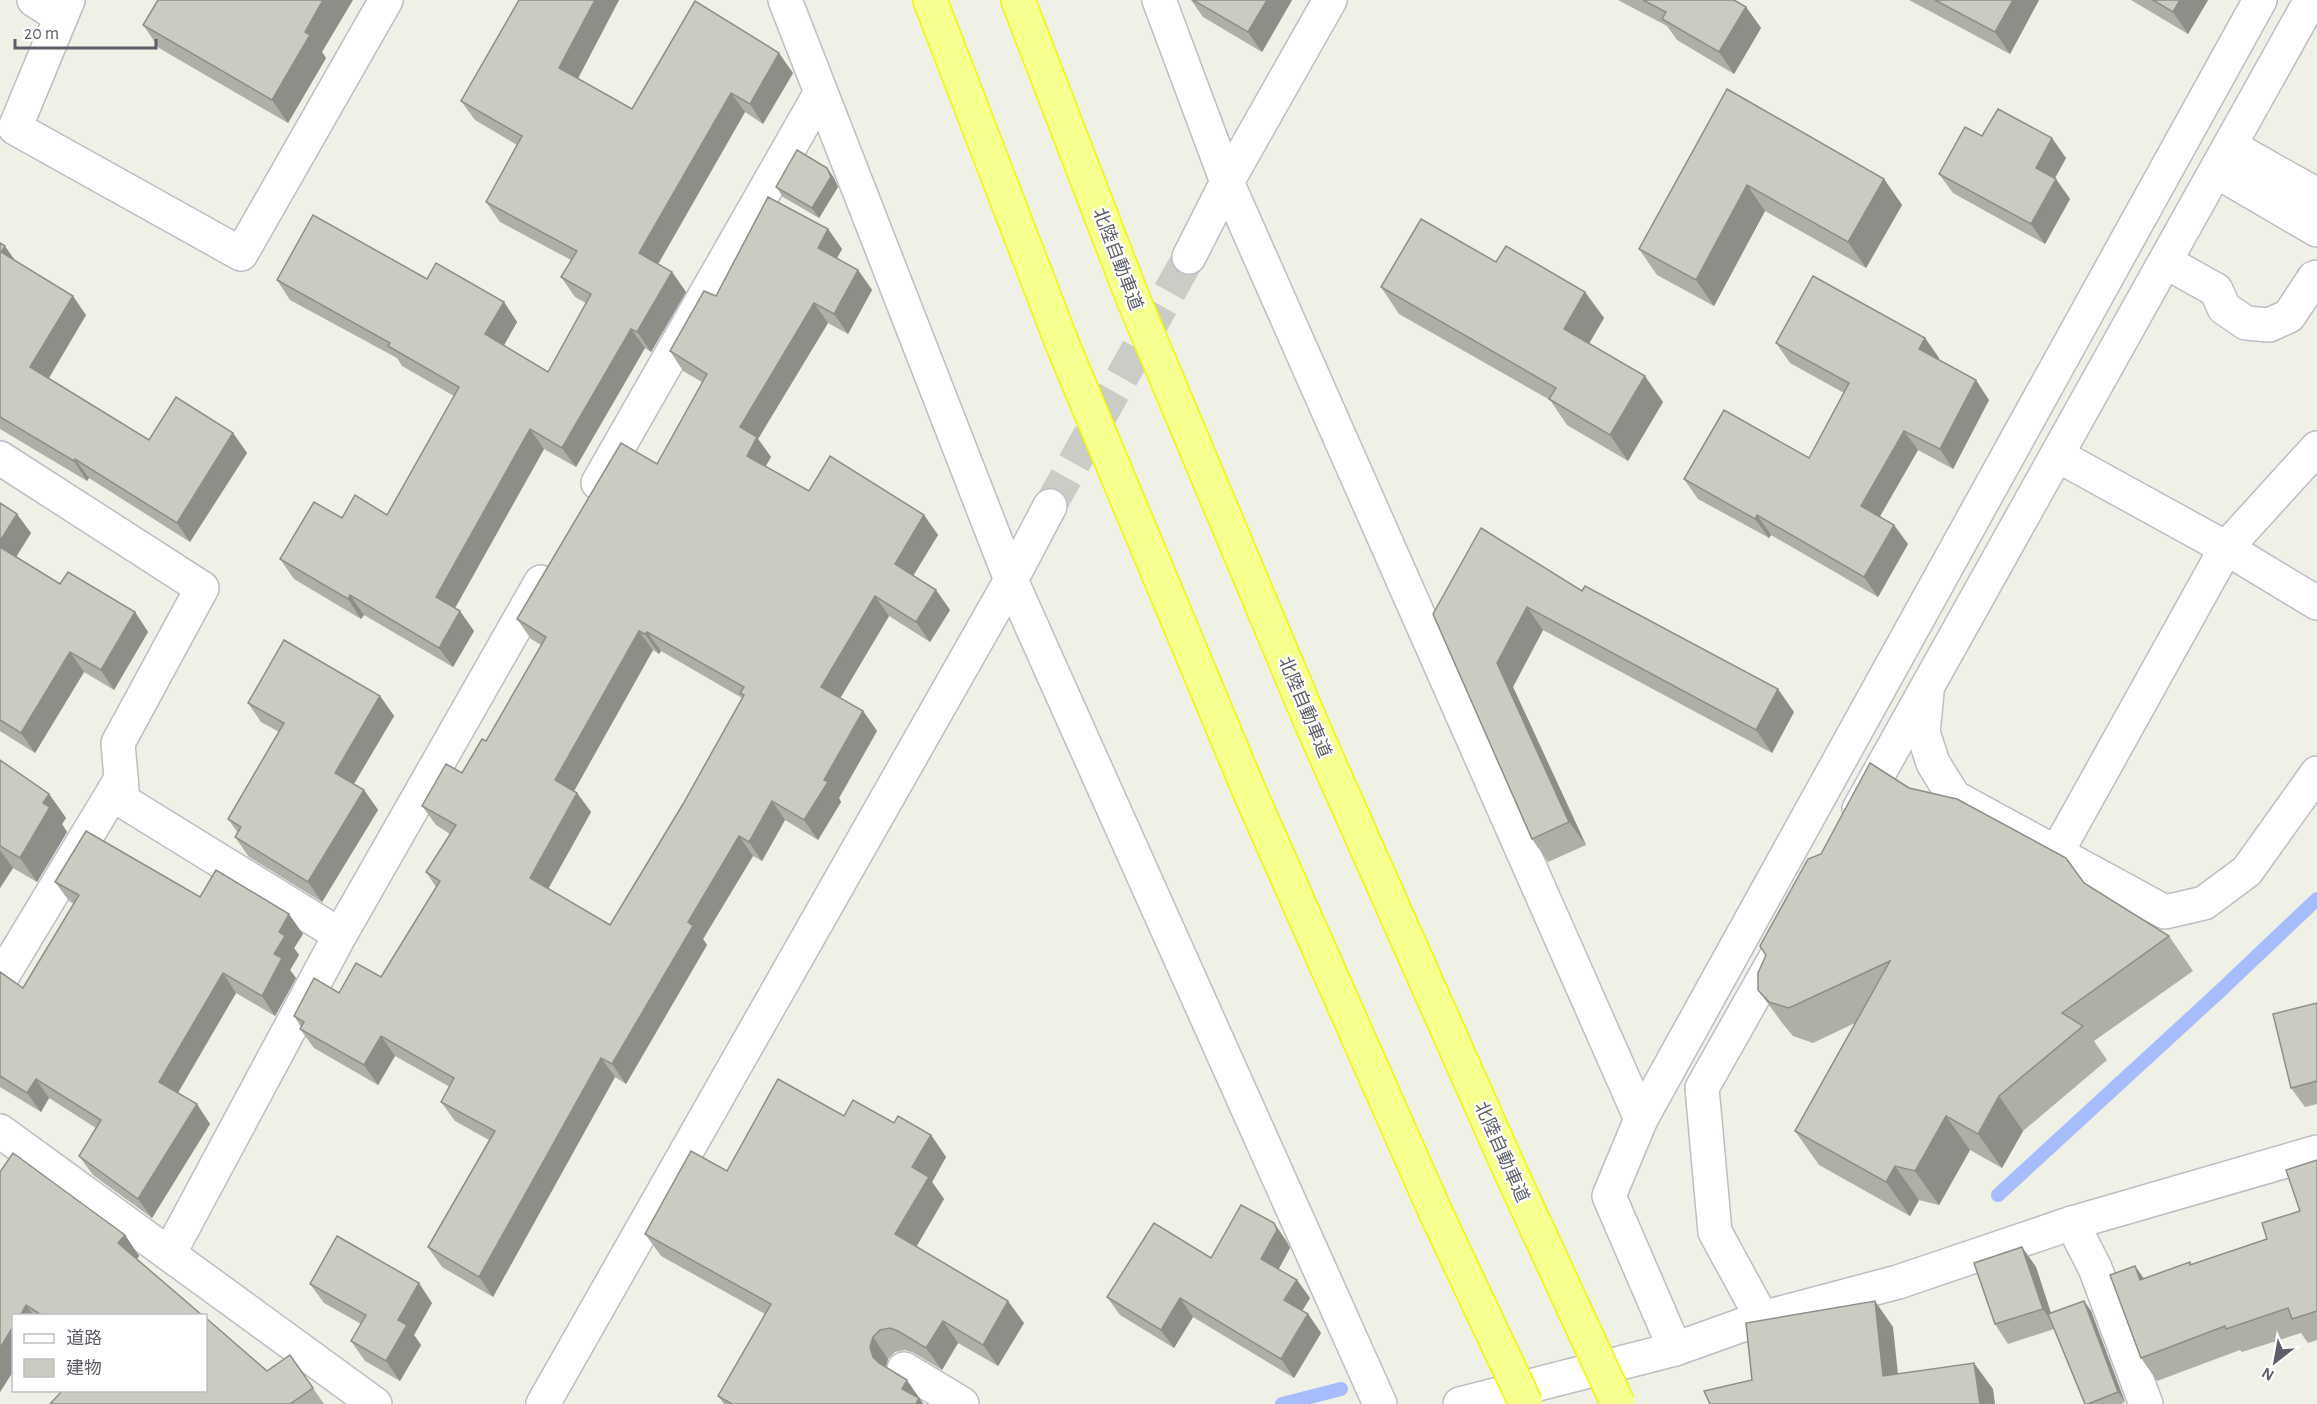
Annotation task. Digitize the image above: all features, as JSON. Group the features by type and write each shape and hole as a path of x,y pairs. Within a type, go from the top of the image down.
{"highway":[{"path":"930,0 1064,348 1251,795 1435,1211 1526,1404"},
{"name":"北陸自動車道","path":"1018,0 1132,297 1313,727 1509,1168 1618,1404"}],"street":[{"path":"54,6 15,128 241,254 386,0"},
{"path":"785,0 1011,580 1380,1404"},
{"path":"1159,0 1227,183 1641,1119"},
{"path":"1189,257 1227,183 1330,0"},
{"path":"1675,1349 1609,1196 1641,1119 2260,0"},
{"path":"1846,832 2223,158 2312,6"},
{"path":"583,509 820,94"},
{"path":"2223,158 2317,195"},
{"path":"2223,158 2317,230"},
{"path":"2166,262 2216,290 2224,308 2246,323 2269,325 2289,316 2314,278 2317,278"},
{"path":"2057,852 2226,548 2317,448"},
{"path":"2057,455 2226,548 2317,603"},
{"path":"0,458 202,588 118,743 123,801 340,935"},
{"path":"543,1404 1011,580 1050,506"},
{"path":"169,1254 340,935 553,561"},
{"path":"1927,688 1923,732 1933,763 1954,797 2165,912 2204,903 2247,871 2317,773"},
{"path":"0,980 121,779"},
{"path":"2291,809 2317,789"},
{"path":"1762,1318 1715,1232 1702,1088 1794,924"},
{"path":"0,1131 375,1404"},
{"path":"1460,1404 1675,1349 1762,1318 1898,1282 2072,1223 2317,1152"},
{"path":"2072,1223 2095,1268 2146,1404"},
{"path":"904,1369 962,1404"}],"building":[{"path":"158,0 323,0 305,32 310,35 272,100 143,25"},
{"path":"519,0 595,0 559,68 632,109 695,1 779,53 750,104 731,93 639,253 672,272 637,332 631,329 562,448 530,429 436,597 460,611 439,648 350,595 348,599 280,559 314,502 342,518 355,495 387,515 459,387 388,346 390,343 277,280 313,215 427,279 436,263 504,302 485,334 548,372 591,294 561,277 577,251 486,202 522,136 461,101"},
{"path":"1193,0 1267,0 1248,32"},
{"path":"1643,0 1734,0 1746,7 1719,52 1662,19 1666,12"},
{"path":"1935,0 2013,0 1995,32"},
{"path":"2153,0 2180,0 2173,12"},
{"path":"1727,89 1884,179 1848,242 1747,185 1696,280 1639,249"},
{"path":"1998,109 2052,138 2036,168 2056,179 2031,224 1939,174 1965,127 1982,136"},
{"path":"797,150 827,168 831,177 812,208 776,187"},
{"path":"768,197 828,229 818,248 858,270 834,314 814,303 740,427 757,437 747,456 809,491 830,456 924,515 895,564 936,590 916,622 875,596 821,687 863,711 824,780 828,782 804,820 772,801 749,842 739,836 688,922 693,926 612,1064 601,1058 479,1277 428,1247 495,1131 441,1102 454,1078 381,1036 364,1065 300,1029 304,1022 294,1016 314,978 339,993 356,963 381,977 440,881 426,872 456,825 422,806 446,764 462,773 482,739 486,741 546,637 517,619 621,443 657,464 707,374 670,351 704,291 716,296","holes":["639,631 645,634 647,632 744,687 740,693 744,695 683,804 610,925 530,878 577,793 555,780"]},
{"path":"1421,219 1496,262 1506,246 1585,292 1564,329 1645,376 1610,435 1549,399 1556,388 1381,287"},
{"path":"0,243 5,246 1,252 73,296 30,367 149,440 176,397 233,433 177,523 75,459 74,461 0,417"},
{"path":"1813,276 1925,338 1919,349 1976,380 1940,449 1904,431 1861,506 1894,525 1864,577 1757,515 1755,519 1684,479 1724,410 1809,458 1849,383 1776,343"},
{"path":"0,503 17,514 0,541"},
{"path":"1481,528 1582,591 1585,586 1778,689 1756,730 1527,607 1497,663 1569,822 1532,839 1433,614"},
{"path":"0,547 60,584 68,572 135,612 101,670 70,652 21,733 0,720"},
{"path":"284,640 380,696 335,773 364,790 308,882 235,837 241,827 228,819 284,723 248,703"},
{"path":"0,760 49,794 43,803 50,807 20,858 0,846"},
{"path":"1870,763 1909,788 1957,799 2066,858 2084,883 2169,936 2062,1013 2083,1026 1999,1096 1978,1134 1946,1116 1915,1171 1895,1166 1886,1182 1795,1131 1890,961 1789,1008 1769,1002 1758,990 1758,973 1766,955 1760,946 1808,859 1821,854"},
{"path":"86,831 200,897 216,870 289,914 279,932 285,936 274,954 282,958 262,996 223,973 159,1082 197,1104 138,1199 79,1156 101,1120 36,1079 27,1093 0,1076 0,972 23,988 79,895 55,882"},
{"path":"2317,1003 2317,1081 2291,1088 2273,1014"},
{"path":"778,1079 844,1116 853,1100 894,1123 898,1116 931,1135 912,1167 929,1177 895,1234 1008,1301 983,1345 943,1321 926,1348 890,1328 880,1330 873,1337 870,1347 873,1357 907,1380 902,1389 919,1398 916,1404 732,1404 718,1396 771,1304 645,1234 691,1151 727,1171"},
{"path":"13,1153 125,1235 118,1243 201,1314 40,1314 26,1305 21,1314 12,1314 12,1328 0,1348 0,1172"},
{"path":"2317,1160 2317,1311 2292,1319 2288,1308 2226,1329 2225,1326 2141,1358 2110,1275 2135,1266 2140,1280 2267,1239 2262,1223 2300,1211 2286,1170"},
{"path":"1241,1205 1274,1223 1277,1230 1261,1259 1297,1280 1284,1300 1308,1314 1281,1359 1180,1298 1161,1330 1107,1297 1154,1223 1211,1258"},
{"path":"337,1236 419,1283 398,1320 407,1325 386,1361 351,1341 366,1315 310,1284"},
{"path":"2022,1247 2043,1309 1995,1324 1974,1263"},
{"path":"1875,1301 1883,1376 1974,1363 1980,1404 1710,1404 1704,1391 1752,1380 1746,1323"},
{"path":"2084,1301 2118,1392 2088,1404 2085,1404 2048,1314"},
{"path":"207,1319 267,1371 290,1355 313,1388 290,1404 50,1404 61,1392 207,1392"}],"waterway":[{"path":"1998,1195 2317,899"},
{"path":"1282,1404 1341,1389"}],"tunnel":[{"path":"1050,506 1189,257"}]}
